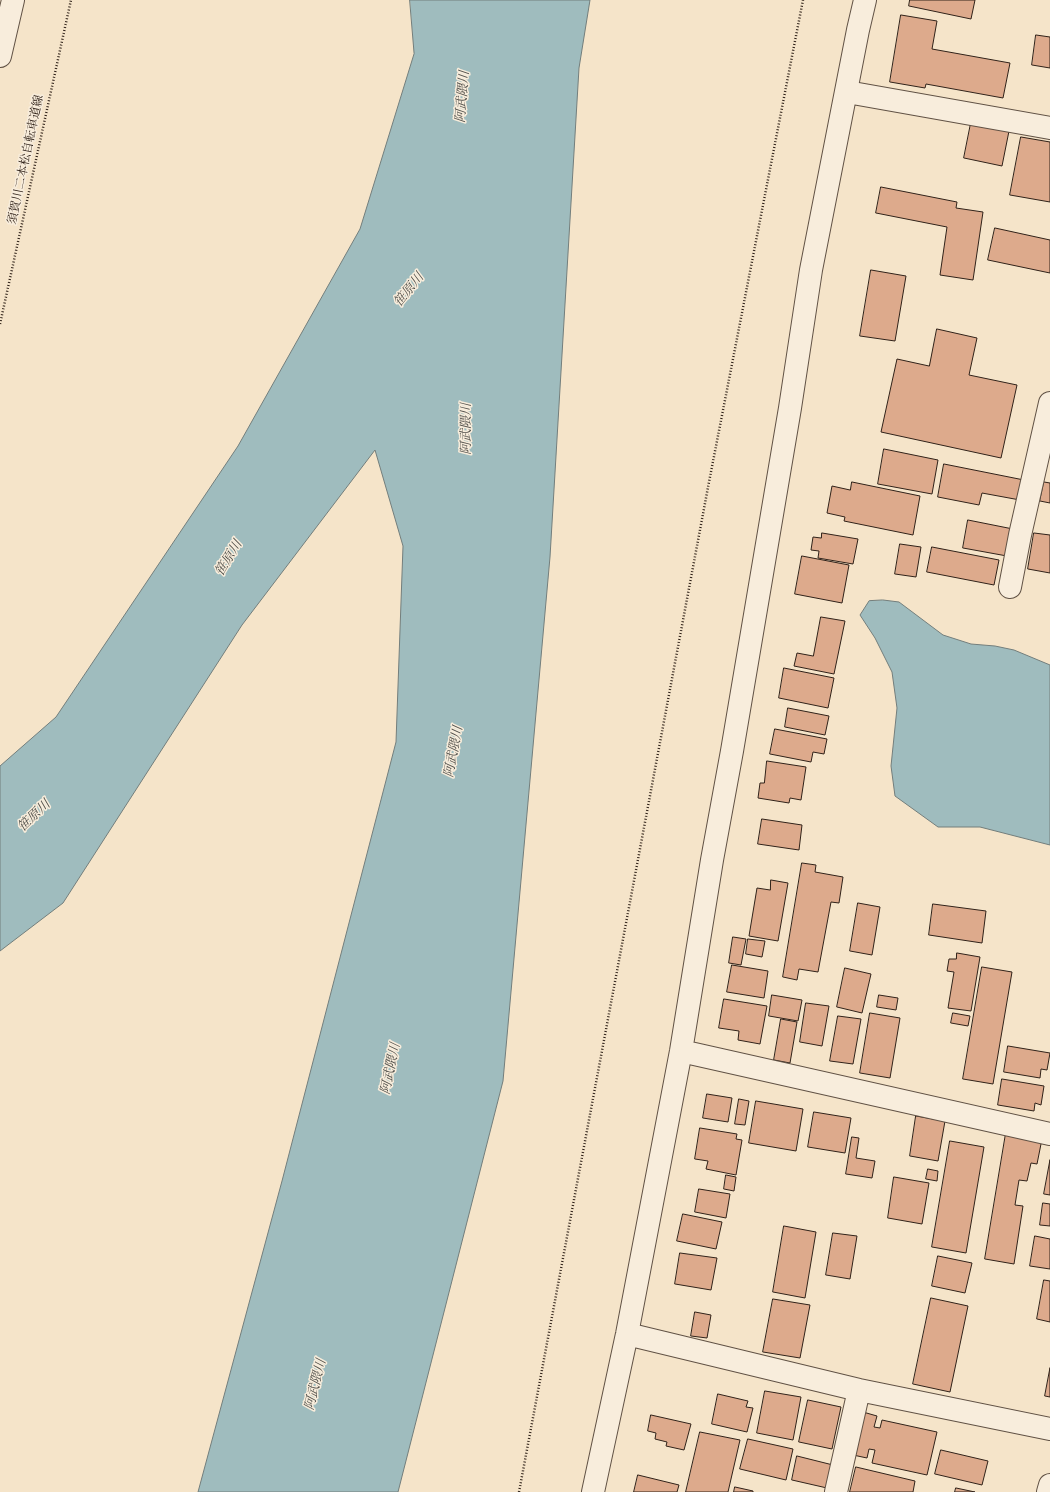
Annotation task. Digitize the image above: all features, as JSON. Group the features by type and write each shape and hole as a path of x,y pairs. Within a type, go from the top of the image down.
{"street":[{"path":"0,56 12,0"},
{"path":"593,1492 627,1334 681,1052 812,270 865,0"},
{"path":"846,92 1050,128"},
{"path":"1010,587 1020,535 1050,403"},
{"path":"681,1052 1050,1134"},
{"path":"627,1334 858,1390 1050,1429"},
{"path":"836,1492 858,1390"},
{"path":"1048,1492 1050,1484"}],"path":[{"name":"須賀川二本松自転車道線","path":"0,324 70,0"},
{"path":"520,1492 707,490 803,0"}],"water":[{"path":"410,0 590,0 579,68 550,557 503,1081 398,1492 198,1492 282,1181 396,742 403,546 375,450 242,625 63,903 0,951 0,766 56,717 238,446 360,229 414,54"},
{"path":"883,600 899,602 943,635 971,644 995,646 1014,650 1050,665 1050,845 980,827 938,827 895,796 891,766 897,708 892,672 875,638 860,615 869,601"}],"building":[{"path":"910,0 975,0 971,19 909,6"},
{"path":"901,15 937,21 932,49 1010,63 1003,98 926,84 925,88 890,82"},
{"path":"1036,35 1050,37 1050,68 1032,65"},
{"path":"971,123 1009,131 1002,166 964,158"},
{"path":"1021,137 1050,142 1050,202 1010,195"},
{"path":"881,187 957,202 956,208 983,212 973,280 940,275 947,227 876,213"},
{"path":"995,228 1050,240 1050,273 988,260"},
{"path":"871,270 906,276 895,341 860,336"},
{"path":"937,329 977,338 969,375 1017,385 1001,458 881,432 897,359 929,366"},
{"path":"884,449 938,460 932,494 878,484"},
{"path":"944,464 1024,480 1020,500 982,493 979,505 938,497"},
{"path":"852,482 920,496 913,535 844,521 845,517 827,513 832,486 850,490"},
{"path":"1044,482 1050,483 1050,503 1040,501"},
{"path":"968,520 1013,529 1007,556 963,548"},
{"path":"822,533 858,539 853,564 818,558 819,551 811,550 813,537 821,538"},
{"path":"1034,533 1050,535 1050,573 1028,569"},
{"path":"900,544 921,547 916,577 895,574"},
{"path":"932,547 999,560 994,585 927,572"},
{"path":"802,556 849,565 842,603 795,594"},
{"path":"821,617 845,621 834,674 794,666 797,653 813,656"},
{"path":"784,668 834,678 828,708 779,698"},
{"path":"788,708 829,716 825,735 785,727"},
{"path":"775,729 827,739 824,754 813,752 811,762 770,754"},
{"path":"767,761 806,767 801,800 790,798 789,803 758,798 760,783 764,783"},
{"path":"762,819 802,825 799,850 758,844"},
{"path":"802,863 816,865 815,872 843,877 839,903 831,902 818,972 799,969 797,980 783,977"},
{"path":"771,880 788,883 778,941 749,936 757,888 770,890"},
{"path":"858,903 880,907 872,955 850,951"},
{"path":"933,904 986,911 982,943 929,935"},
{"path":"733,937 746,939 741,965 729,963"},
{"path":"748,939 765,941 762,957 746,954"},
{"path":"957,953 980,957 971,1011 948,1008 954,972 947,971 949,959 956,959"},
{"path":"732,965 768,971 764,998 727,992"},
{"path":"982,967 1012,972 993,1084 963,1079"},
{"path":"845,968 871,974 862,1013 837,1007"},
{"path":"772,995 802,1000 798,1021 769,1016"},
{"path":"879,995 898,998 896,1010 877,1007"},
{"path":"724,999 767,1006 760,1044 738,1040 739,1031 719,1028"},
{"path":"806,1003 829,1006 822,1046 800,1042"},
{"path":"870,1013 900,1018 890,1078 860,1073"},
{"path":"953,1013 970,1016 968,1026 951,1023"},
{"path":"838,1016 861,1019 853,1064 830,1061"},
{"path":"781,1019 797,1022 790,1063 774,1060"},
{"path":"1008,1046 1050,1053 1047,1070 1041,1069 1040,1078 1004,1072"},
{"path":"1002,1079 1044,1086 1041,1105 1035,1103 1034,1111 998,1105"},
{"path":"707,1094 732,1098 728,1122 703,1118"},
{"path":"739,1099 749,1101 745,1125 735,1124"},
{"path":"756,1101 803,1109 796,1151 749,1143"},
{"path":"814,1112 851,1118 845,1153 808,1147"},
{"path":"916,1116 945,1121 938,1161 910,1156"},
{"path":"700,1128 737,1134 736,1139 742,1140 736,1175 706,1169 708,1161 695,1159"},
{"path":"1006,1133 1042,1139 1037,1164 1031,1163 1027,1181 1019,1180 1015,1205 1023,1206 1014,1264 985,1259"},
{"path":"852,1137 859,1138 856,1158 875,1161 872,1178 846,1174"},
{"path":"950,1141 984,1147 966,1253 932,1247"},
{"path":"1050,1160 1050,1195 1044,1194"},
{"path":"928,1169 938,1171 937,1181 926,1179"},
{"path":"726,1175 736,1177 734,1191 724,1189"},
{"path":"894,1177 929,1183 922,1224 888,1218"},
{"path":"699,1189 730,1194 726,1218 695,1212"},
{"path":"1043,1203 1050,1204 1050,1226 1040,1225"},
{"path":"683,1214 722,1222 716,1249 677,1241"},
{"path":"784,1226 816,1232 805,1298 773,1292"},
{"path":"833,1233 857,1236 850,1279 826,1275"},
{"path":"1035,1236 1050,1239 1050,1269 1030,1266"},
{"path":"680,1253 717,1258 711,1290 675,1284"},
{"path":"938,1256 972,1263 965,1293 932,1286"},
{"path":"1044,1280 1050,1281 1050,1322 1037,1319"},
{"path":"931,1298 968,1306 950,1392 913,1384"},
{"path":"773,1299 810,1305 800,1358 763,1352"},
{"path":"695,1312 711,1315 707,1338 691,1336"},
{"path":"1050,1368 1050,1397 1045,1396"},
{"path":"765,1391 801,1397 793,1440 757,1433"},
{"path":"718,1394 748,1401 746,1407 753,1408 747,1432 712,1424"},
{"path":"808,1400 841,1407 832,1449 799,1442"},
{"path":"863,1412 877,1416 874,1427 880,1428 882,1420 937,1432 927,1475 872,1463 875,1450 869,1449 867,1458 853,1455"},
{"path":"651,1415 691,1424 684,1450 666,1446 667,1442 655,1439 656,1433 648,1431"},
{"path":"700,1432 740,1440 728,1492 686,1492"},
{"path":"748,1439 793,1449 786,1480 740,1469"},
{"path":"941,1450 988,1461 982,1485 935,1474"},
{"path":"797,1456 833,1465 827,1488 792,1480"},
{"path":"856,1467 915,1481 913,1492 850,1492"},
{"path":"638,1475 679,1485 677,1492 634,1492"},
{"path":"735,1487 753,1491 753,1492 734,1492"},
{"path":"956,1488 975,1492 955,1492"}],"water label":[{"name":"阿武隈川","path":"464,97"},
{"name":"笹原川","path":"410,291"},
{"name":"阿武隈川","path":"468,429"},
{"name":"笹原川","path":"230,559"},
{"name":"阿武隈川","path":"455,752"},
{"name":"笹原川","path":"35,817"},
{"name":"阿武隈川","path":"392,1069"},
{"name":"阿武隈川","path":"317,1385"}]}
